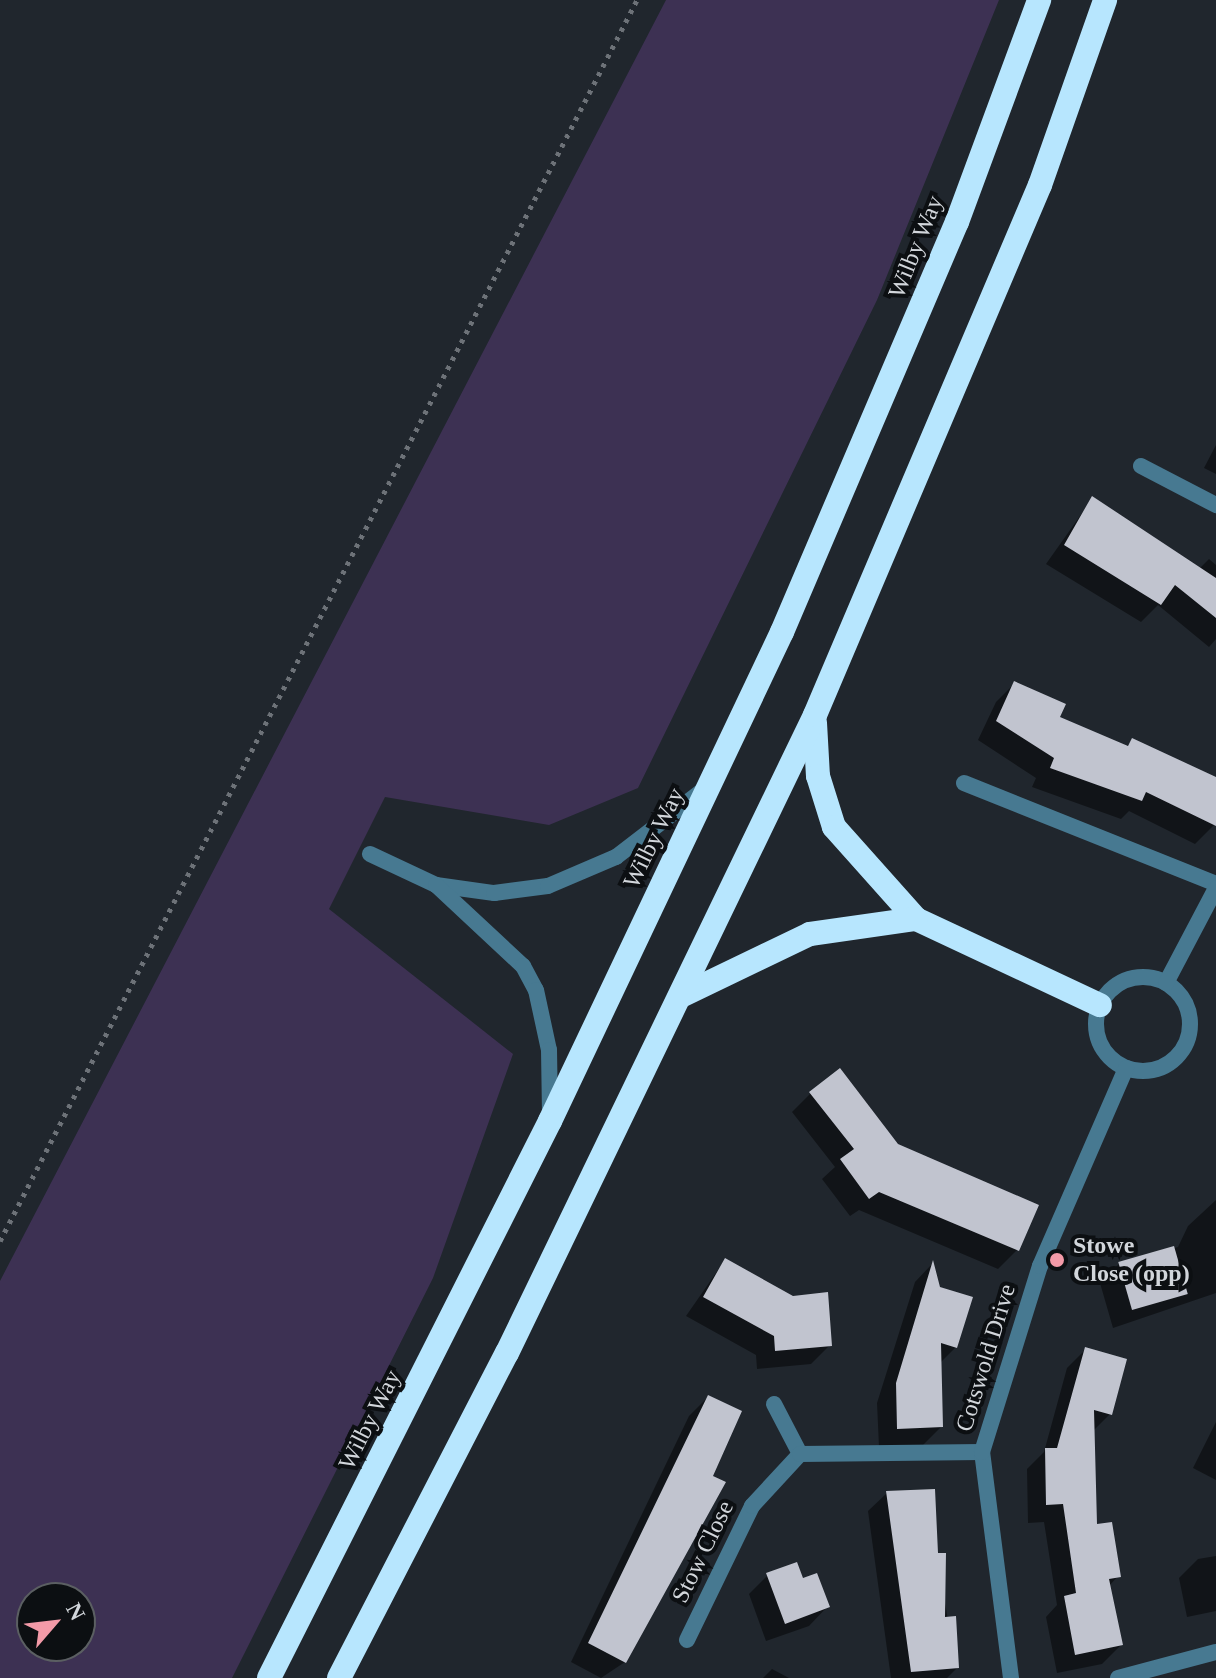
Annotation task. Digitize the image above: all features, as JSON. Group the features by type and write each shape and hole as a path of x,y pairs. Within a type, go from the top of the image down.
{"highway":[{"name":"Wilby Way","path":"269,1678 550,1121 710,785 901,356 1039,0"},
{"path":"339,1678 681,996 815,715 1040,185 1105,0"},
{"path":"815,715 818,776 834,827 916,919 1100,1005"},
{"path":"681,996 810,934 916,919"}],"street":[{"path":"1141,466 1216,505"},
{"path":"964,783 1216,886 1166,983"},
{"path":"370,854 436,885 494,893 583,875 710,785"},
{"path":"436,885 523,966 536,990 549,1050 550,1121"},
{"path":"1121,982 1166,983 1188,1010 1186,1044 1161,1068 1126,1068 1097,1035 1100,1005 1121,982"},
{"name":"Cotswold Drive","path":"1011,1678 982,1452 1040,1266 1126,1068"},
{"path":"774,1404 800,1454 982,1452"},
{"name":"Stow Close","path":"687,1640 752,1506 800,1454"},
{"path":"1118,1678 1216,1652"}],"path":[{"path":"0,1241 637,0"}],"shaded area":[{"path":"666,0 999,0 877,300 638,788 549,825 385,797 329,909 513,1054 433,1278 232,1678 0,1678 0,1281"}],"building":[{"path":"1092,496 1216,578 1216,618 1175,585 1161,605 1064,545"},
{"path":"1014,681 1066,704 1060,717 1128,746 1132,738 1216,777 1216,826 1146,792 1142,801 1050,768 1054,758 996,721"},
{"path":"840,1068 898,1144 1039,1205 1019,1251 879,1192 869,1199 840,1159 854,1149 809,1092"},
{"path":"1174,1246 1188,1294 1132,1310 1118,1262"},
{"path":"725,1258 793,1296 828,1292 832,1346 775,1351 774,1336 703,1297"},
{"path":"933,1260 940,1287 973,1297 957,1348 941,1343 943,1427 897,1429 896,1383"},
{"path":"1085,1347 1127,1359 1112,1415 1094,1410 1097,1524 1112,1522 1121,1577 1109,1579 1123,1645 1075,1655 1064,1596 1076,1593 1063,1504 1046,1505 1045,1448 1057,1448"},
{"path":"708,1395 742,1411 713,1476 726,1482 626,1663 588,1643"},
{"path":"935,1489 938,1553 946,1553 945,1617 956,1616 959,1668 911,1672 886,1491"},
{"path":"797,1562 803,1578 817,1573 830,1607 785,1624 766,1573"}],"place":[{"name":"Stowe Close (opp)","path":"1057,1260"}]}
